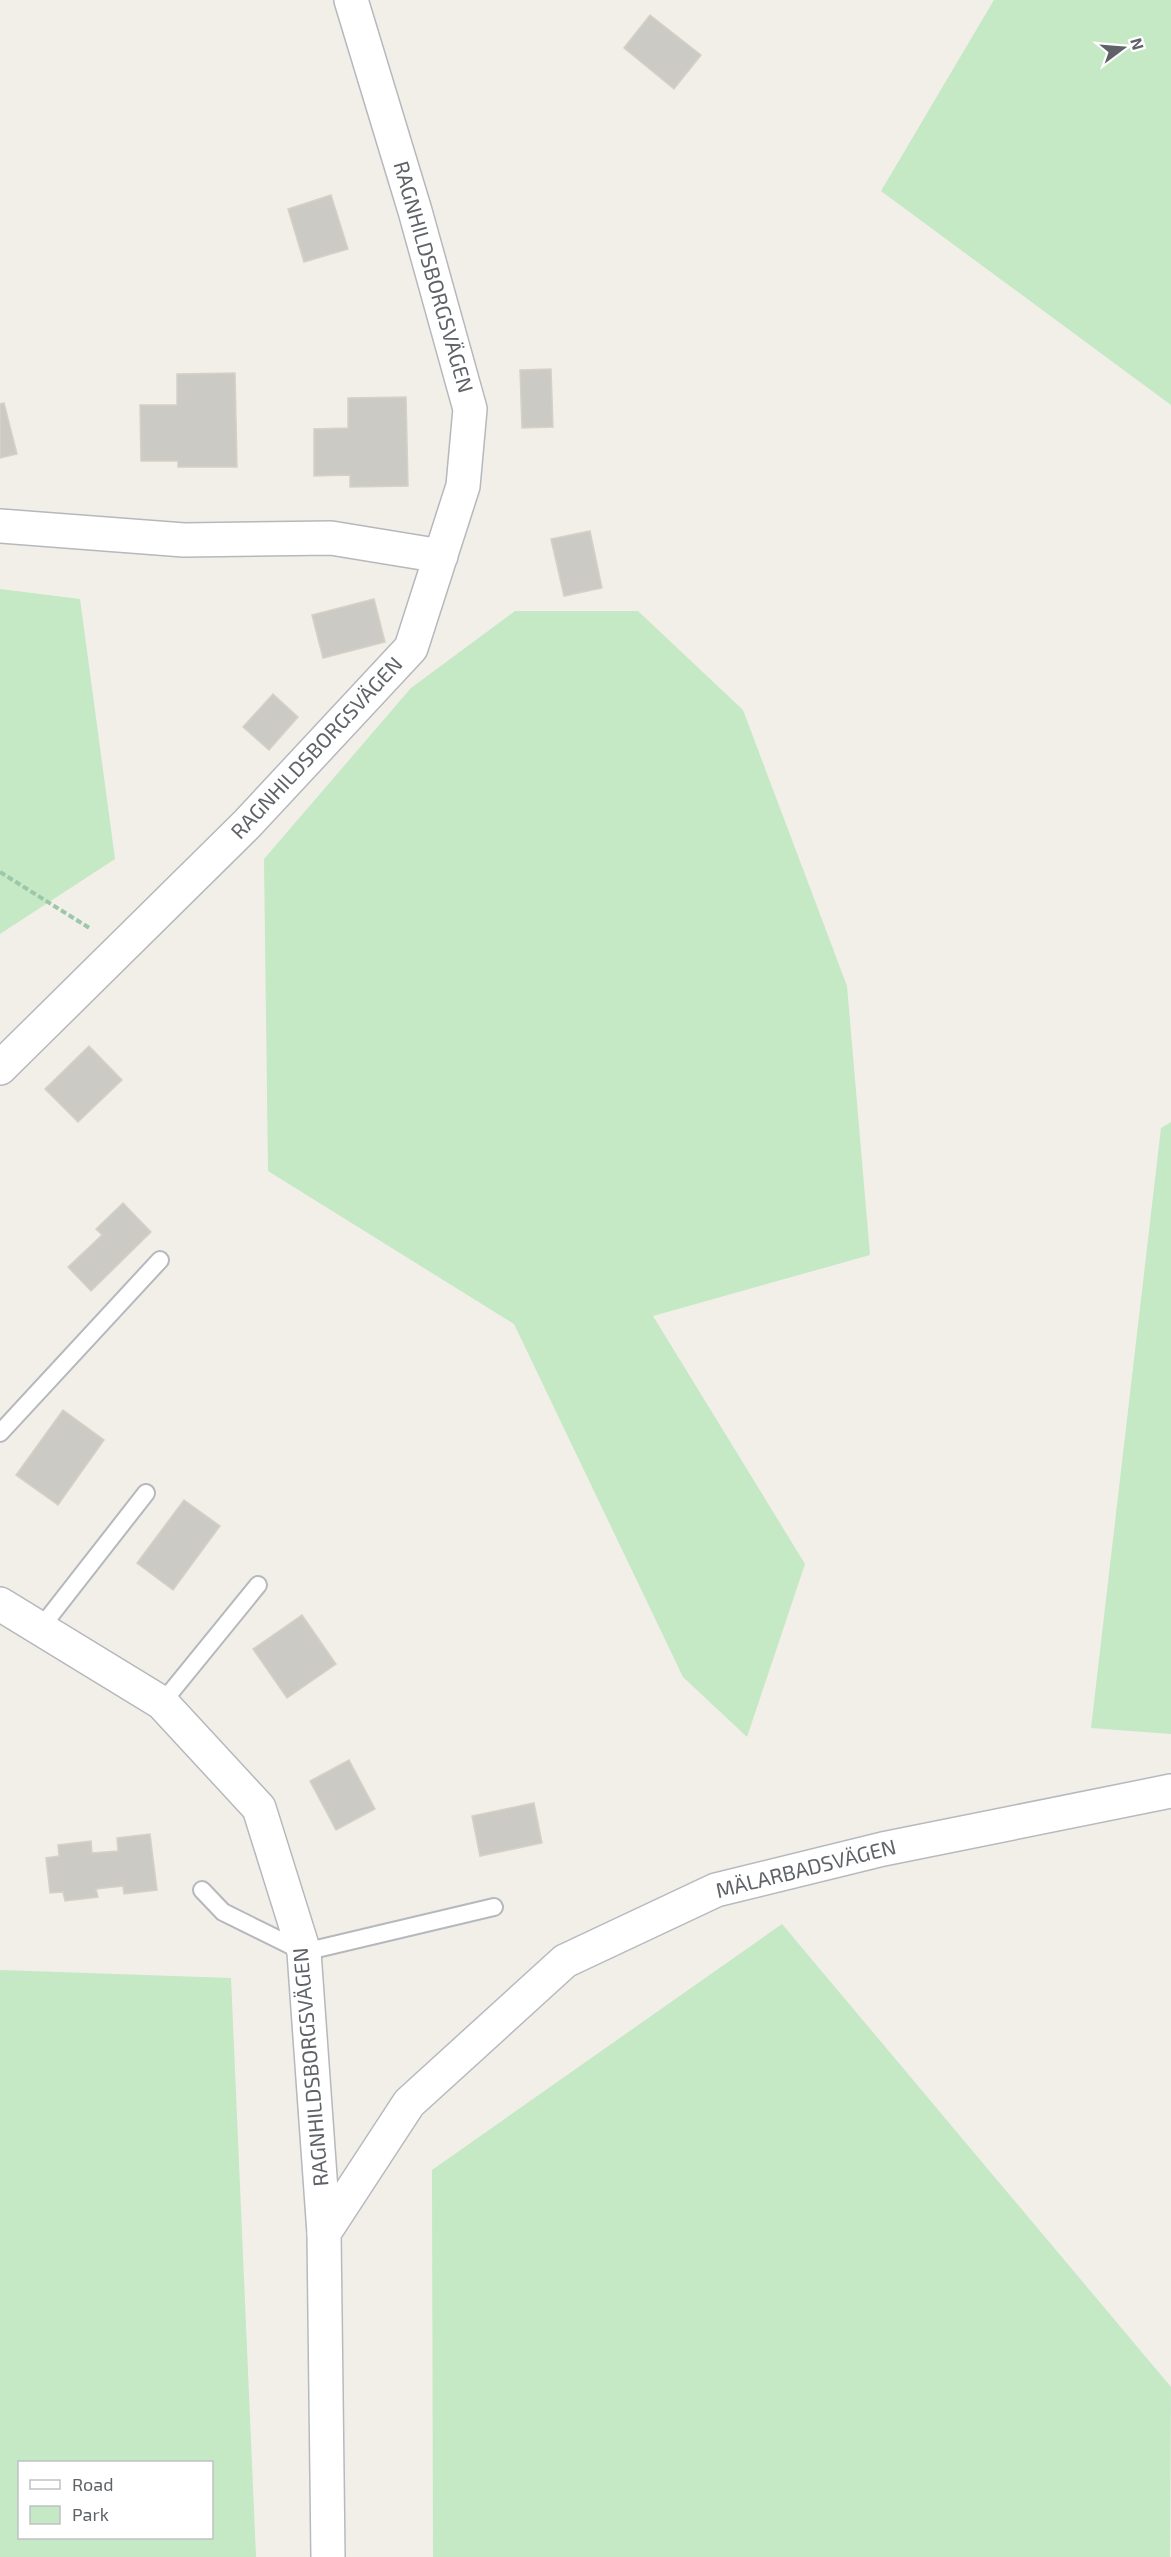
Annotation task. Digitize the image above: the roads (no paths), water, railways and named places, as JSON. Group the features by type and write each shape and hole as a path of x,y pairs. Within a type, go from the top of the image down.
{"street":[{"name":"RAGNHILDSBORGSVÄGEN","path":"0,1068 247,824 411,648 463,486 470,409 415,211 351,0"},
{"path":"0,526 184,540 331,538 441,556"},
{"name":"RAGNHILDSBORGSVÄGEN","path":"0,1604 39,1630 162,1703 259,1808 304,1952 324,2233 328,2557"},
{"name":"MÄLARBADSVÄGEN","path":"324,2233 409,2103 566,1961 716,1890 883,1849 1171,1791"}],"lane":[{"path":"0,1433 160,1260"},
{"path":"39,1630 146,1493"},
{"path":"162,1703 258,1585"},
{"path":"202,1890 223,1912 304,1952 494,1907"}]}
